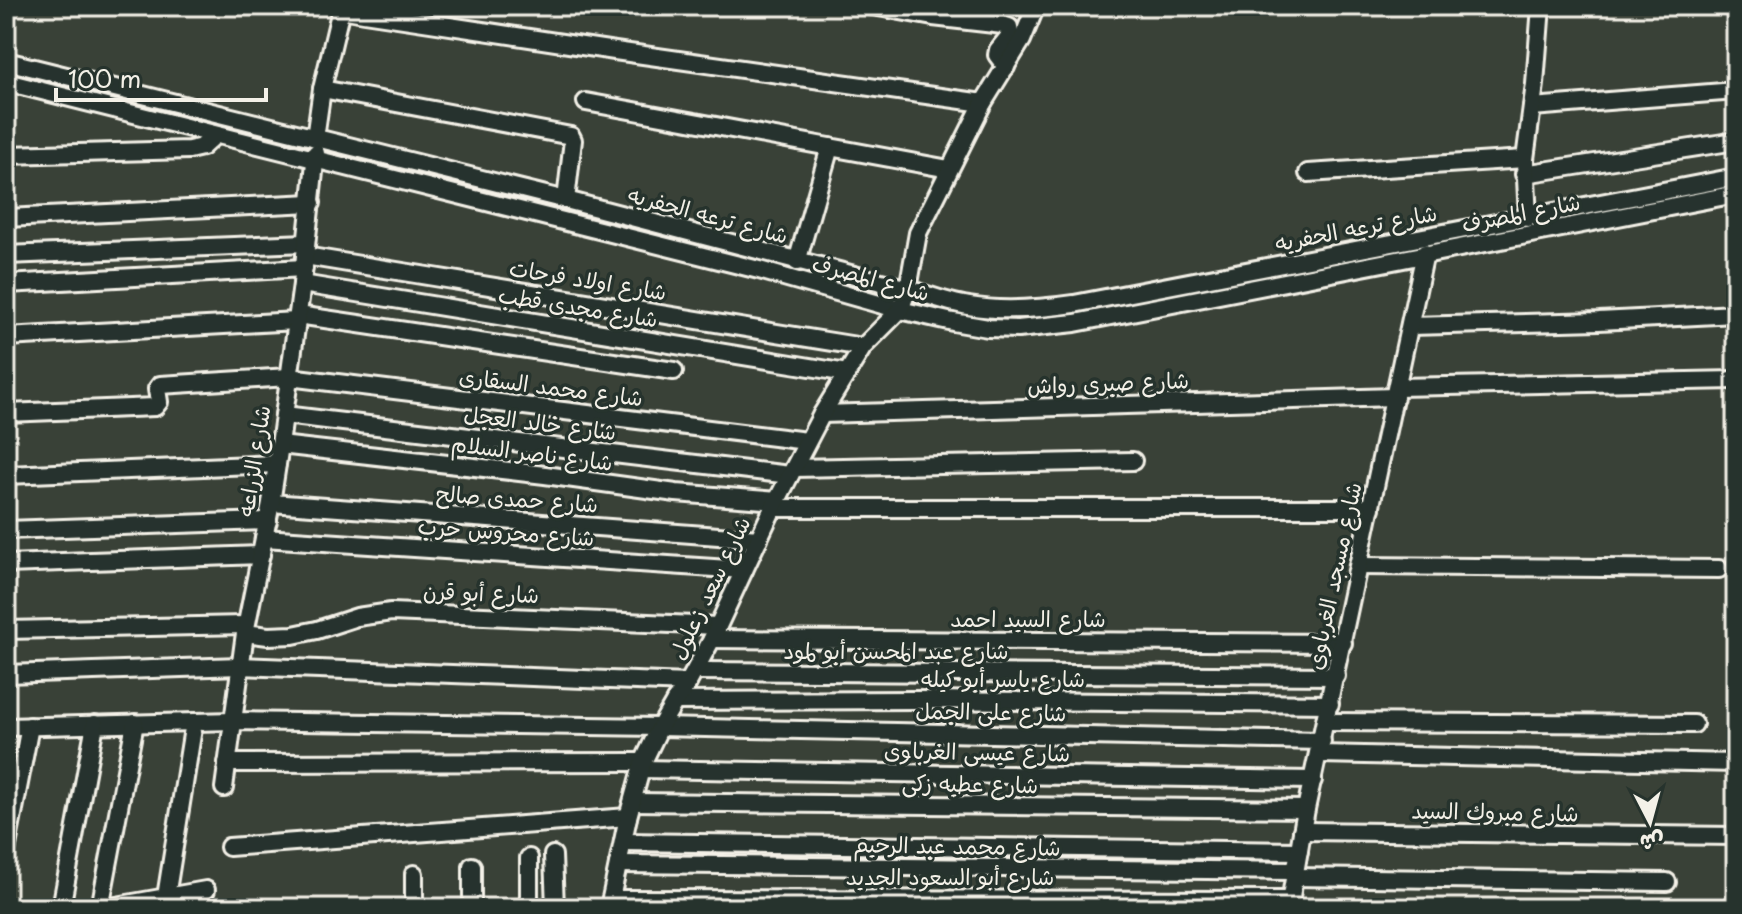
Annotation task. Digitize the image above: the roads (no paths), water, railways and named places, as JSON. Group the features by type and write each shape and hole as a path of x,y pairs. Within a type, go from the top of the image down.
{"street":[{"path":"873,6 1009,27 1010,35 997,55 1006,67"},
{"path":"900,310 908,289 918,233 983,103 1022,40 1036,6"},
{"path":"1528,218 1527,133 1541,6"},
{"path":"342,8 615,51 983,103"},
{"name":"شارع الزراعه","path":"224,788 240,666 271,503 298,318 322,89 342,8"},
{"name":"شارع ترعه الحفريه","path":"6,61 566,200 970,307 1050,307 1736,177"},
{"name":"شارع المصرف","path":"6,82 759,270 900,310 988,328 1044,328 1736,194"},
{"path":"322,89 571,136 566,200"},
{"path":"1532,107 1736,91"},
{"path":"586,102 949,169"},
{"path":"6,155 189,150 202,147 215,135"},
{"path":"1308,173 1525,167 1736,141"},
{"path":"797,262 830,147"},
{"path":"6,218 312,203"},
{"name":"شارع مسجد الغرباوى","path":"1289,904 1306,809 1425,253"},
{"path":"6,255 304,263"},
{"path":"6,284 304,263"},
{"name":"شارع اولاد فرحات","path":"304,263 863,347"},
{"name":"شارع مجدى قطب","path":"304,263 847,373"},
{"name":"شارع سعد زعلول","path":"610,903 642,766 660,727 692,677 822,414 863,347 900,310"},
{"path":"1410,326 1736,314"},
{"path":"6,337 298,318 674,371"},
{"name":"شارع محمد السقارى","path":"6,413 155,407 159,402 157,389 160,385 289,377 807,441"},
{"name":"شارع صبرى رواش","path":"822,414 1736,380"},
{"name":"شارع خالد العجل","path":"284,415 792,472 1133,461"},
{"name":"شارع ناصر السلام","path":"280,445 775,505 1371,508"},
{"path":"6,475 277,464"},
{"name":"شارع حمدى صالح","path":"271,503 759,539"},
{"path":"6,530 268,521"},
{"name":"شارع محروس حرب","path":"6,564 262,547 744,570"},
{"path":"1359,566 1719,569"},
{"name":"شارع أبو قرن","path":"6,630 246,629 268,636 293,635 349,619 391,612 715,632"},
{"name":"شارع السيد احمد","path":"715,632 1343,643"},
{"name":"شارع عبد المحسن أبو لمود","path":"6,674 240,666 692,677 1336,676"},
{"name":"شارع ياسر أبو كيله","path":"675,701 1330,704"},
{"name":"شارع على الجمل","path":"6,727 233,721 660,727 1736,763"},
{"path":"167,902 194,722"},
{"path":"1326,722 1694,724"},
{"path":"135,723 103,908 167,902 206,890"},
{"path":"61,908 95,724"},
{"path":"6,851 30,726"},
{"name":"شارع عيسى الغرباوى","path":"227,763 642,766 1313,780"},
{"name":"شارع عطيه زكى","path":"229,847 630,810 1306,809"},
{"name":"شارع مبروك السيد","path":"1302,831 1736,836"},
{"path":"623,842 1299,851"},
{"path":"553,855 555,908"},
{"path":"529,858 529,908"},
{"name":"شارع محمد عبد الرحيم","path":"618,864 1667,882"},
{"path":"472,866 472,908"},
{"path":"414,874 414,908"},
{"name":"شارع أبو السعود الجديد","path":"610,903 1289,904"}]}
